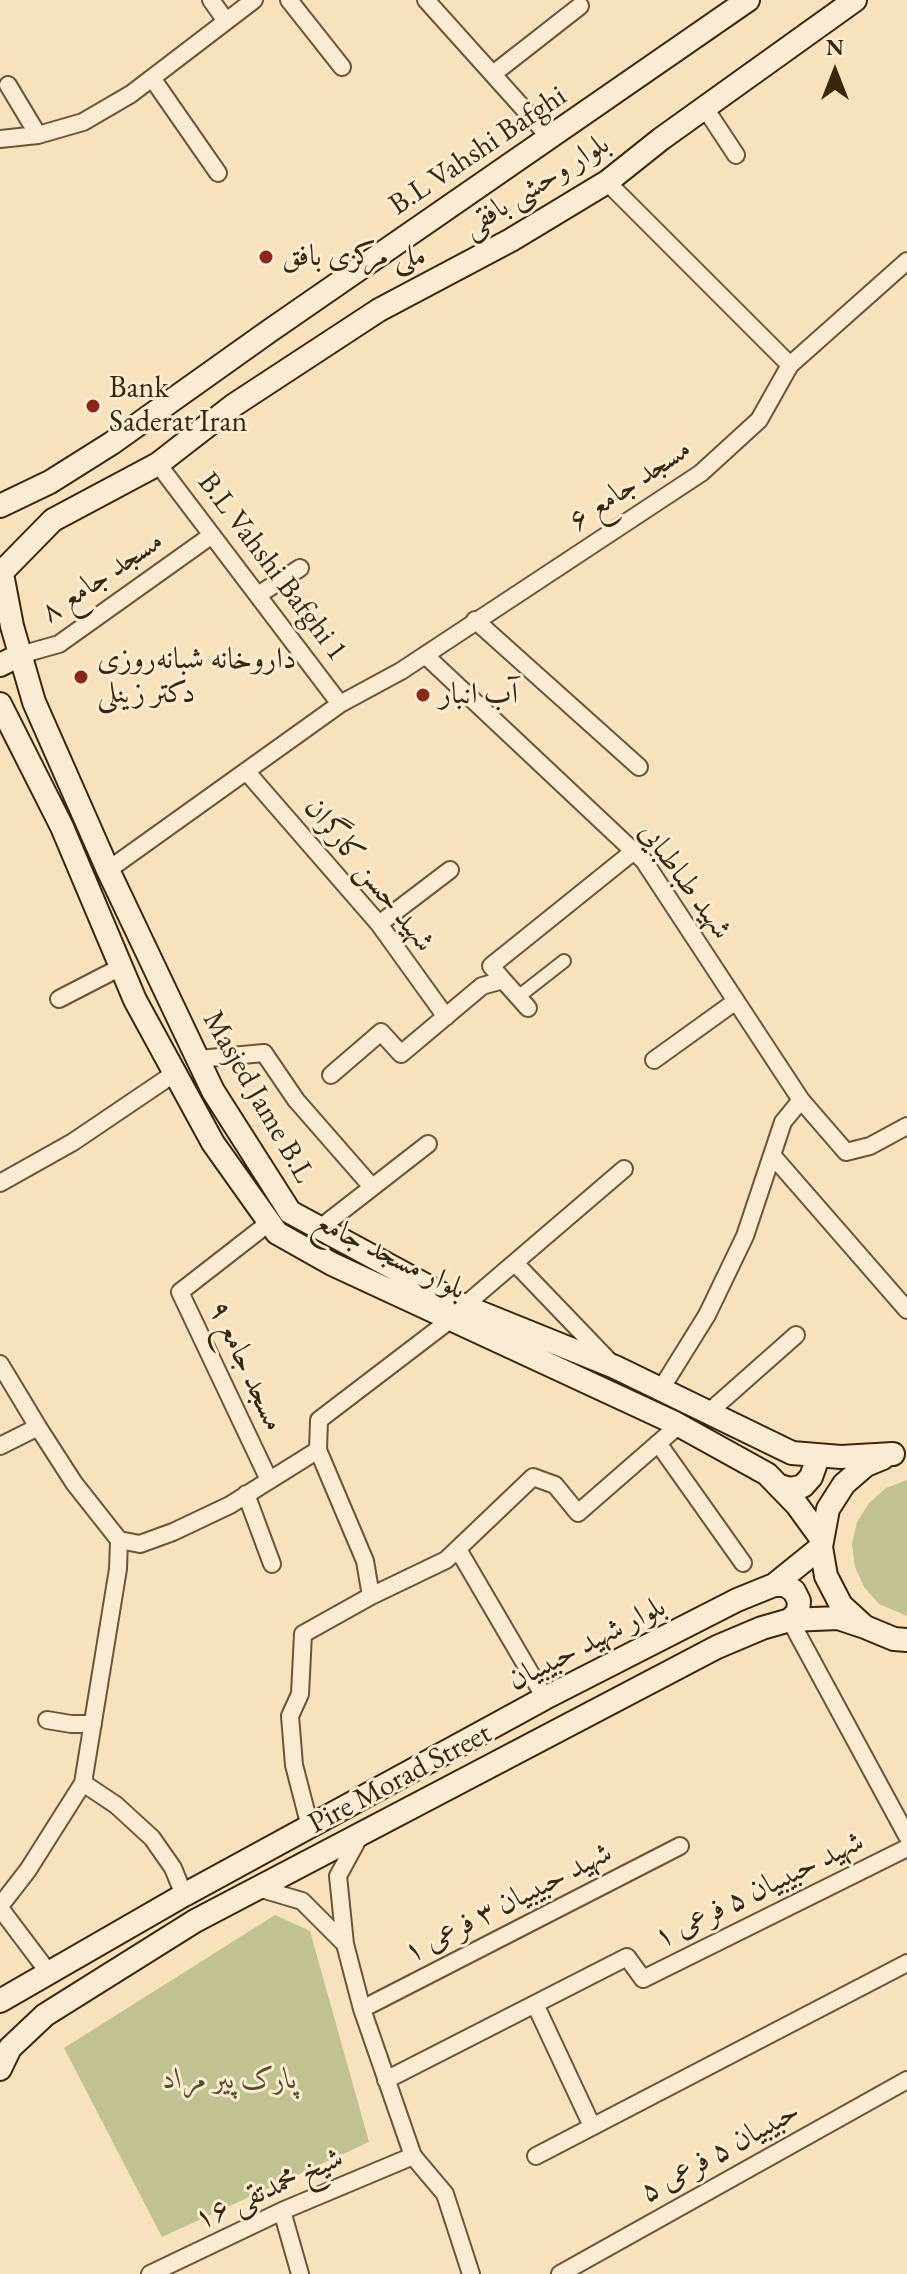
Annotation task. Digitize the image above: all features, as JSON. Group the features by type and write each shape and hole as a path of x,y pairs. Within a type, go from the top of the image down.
{"main road":[{"name":"B.L Vahshi Bafghi","path":"2,506 50,482 112,443 748,0"},
{"name":"بلوار وحشی بافقی","path":"1,573 53,520 158,464 234,405 379,310 511,240 607,182 855,0"},
{"name":"Masjed Jame B.L","path":"1,573 10,660 34,702 108,870 213,1091 290,1212 457,1313 615,1367 792,1453 841,1457 900,1453"},
{"name":"بلوار مسجد جامع","path":"0,704 62,827 135,1000 213,1143 277,1233 332,1264 457,1313 679,1425 767,1474 797,1505 821,1543"},
{"path":"865,1627 841,1605 826,1576 821,1543 828,1509 844,1484 866,1465 900,1453"},
{"path":"780,1486 791,1489 803,1486 815,1466 813,1455"},
{"name":"بلوار شهید حبیبیان","path":"0,2001 184,1895 545,1698 737,1600 774,1585 787,1577 821,1543"},
{"path":"774,1585 785,1585 794,1591 799,1601 798,1612 790,1620"},
{"name":"Pire Morad Street","path":"0,2069 5,2049 45,2015 195,1921 717,1647 790,1620 838,1618 894,1639 907,1640"}],"street":[{"path":"211,0 226,21"},
{"path":"0,139 38,135 83,122 131,94 254,0"},
{"path":"289,0 342,67"},
{"path":"426,0 550,138"},
{"path":"493,74 580,6"},
{"path":"152,78 218,173"},
{"path":"8,85 38,135"},
{"path":"705,108 736,155"},
{"path":"607,182 790,365"},
{"name":"مسجد جامع ۶","path":"108,870 340,704 425,655 701,473 759,420 790,365 907,261"},
{"name":"B.L Vahshi Bafghi 1","path":"158,464 340,704"},
{"name":"مسجد جامع ۸","path":"10,660 59,644 212,535"},
{"path":"258,595 300,568"},
{"path":"475,620 639,767"},
{"name":"شهید طباطبایی","path":"425,655 644,861 801,1100 846,1152 870,1146 907,1126"},
{"name":"شهید حسن کارگران","path":"246,771 379,924 446,1017"},
{"path":"564,961 523,1003 491,966 634,851"},
{"path":"379,924 450,870"},
{"path":"59,999 121,967"},
{"path":"331,1075 381,1032 401,1054 482,986 503,980"},
{"path":"654,1060 736,1001"},
{"path":"198,1059 264,1053 296,1100 372,1187"},
{"path":"0,1183 73,1142 175,1073"},
{"path":"661,1389 707,1315 745,1236 783,1122 801,1100"},
{"path":"320,1228 428,1144"},
{"path":"772,1155 904,1306"},
{"path":"371,1596 365,1561 318,1450 319,1420 457,1313 624,1169"},
{"name":"مسجد جامع ۹","path":"269,1480 180,1292 270,1222"},
{"path":"515,1263 615,1367"},
{"path":"709,1412 796,1335"},
{"path":"0,1364 74,1483 119,1540 118,1569 83,1783 28,1870 0,1907 49,1973"},
{"path":"310,1827 294,1765 290,1716 300,1694 303,1634 371,1596 446,1560 459,1551 533,1477 555,1485 578,1513 679,1425"},
{"path":"0,1446 38,1427"},
{"path":"658,1443 743,1563"},
{"path":"119,1540 140,1544 173,1532 230,1505 318,1450"},
{"path":"246,1494 272,1564"},
{"path":"459,1551 545,1698"},
{"path":"790,1620 907,1836"},
{"path":"47,1720 93,1724"},
{"path":"83,1783 116,1805 152,1838 173,1868 184,1895"},
{"path":"362,1832 338,1876 345,1944 362,2009 413,2156 445,2194 471,2274"},
{"name":"شهید حبیبیان ۳ فرعی ۱","path":"362,2009 680,1846"},
{"name":"شهید حبیبیان ۵ فرعی ۱","path":"386,2080 627,1957 643,1979 907,1848"},
{"path":"258,1888 302,1901 345,1944"},
{"path":"536,2156 907,1963"},
{"path":"535,2004 592,2126"},
{"name":"حبیبیان ۵ فرعی ۵","path":"560,2274 907,2080"},
{"name":"شیخ محمدتقی ۱۶","path":"150,2274 282,2211 413,2156"},
{"path":"282,2211 300,2274"}],"green space":[{"path":"907,1480 907,1616 879,1604 864,1587 855,1567 852,1544 857,1522 869,1503 886,1488"},
{"name":"پارک پیر مراد","path":"275,1915 310,1931 369,2142 162,2237 64,2048"}],"place":[{"name":"ملی مرکزی بافق","path":"266,257"},
{"name":"Bank Saderat Iran","path":"93,406"},
{"name":"داروخانه شبانه‌روزی دکتر زینلی","path":"81,677"},
{"name":"آب انبار","path":"423,695"}]}
